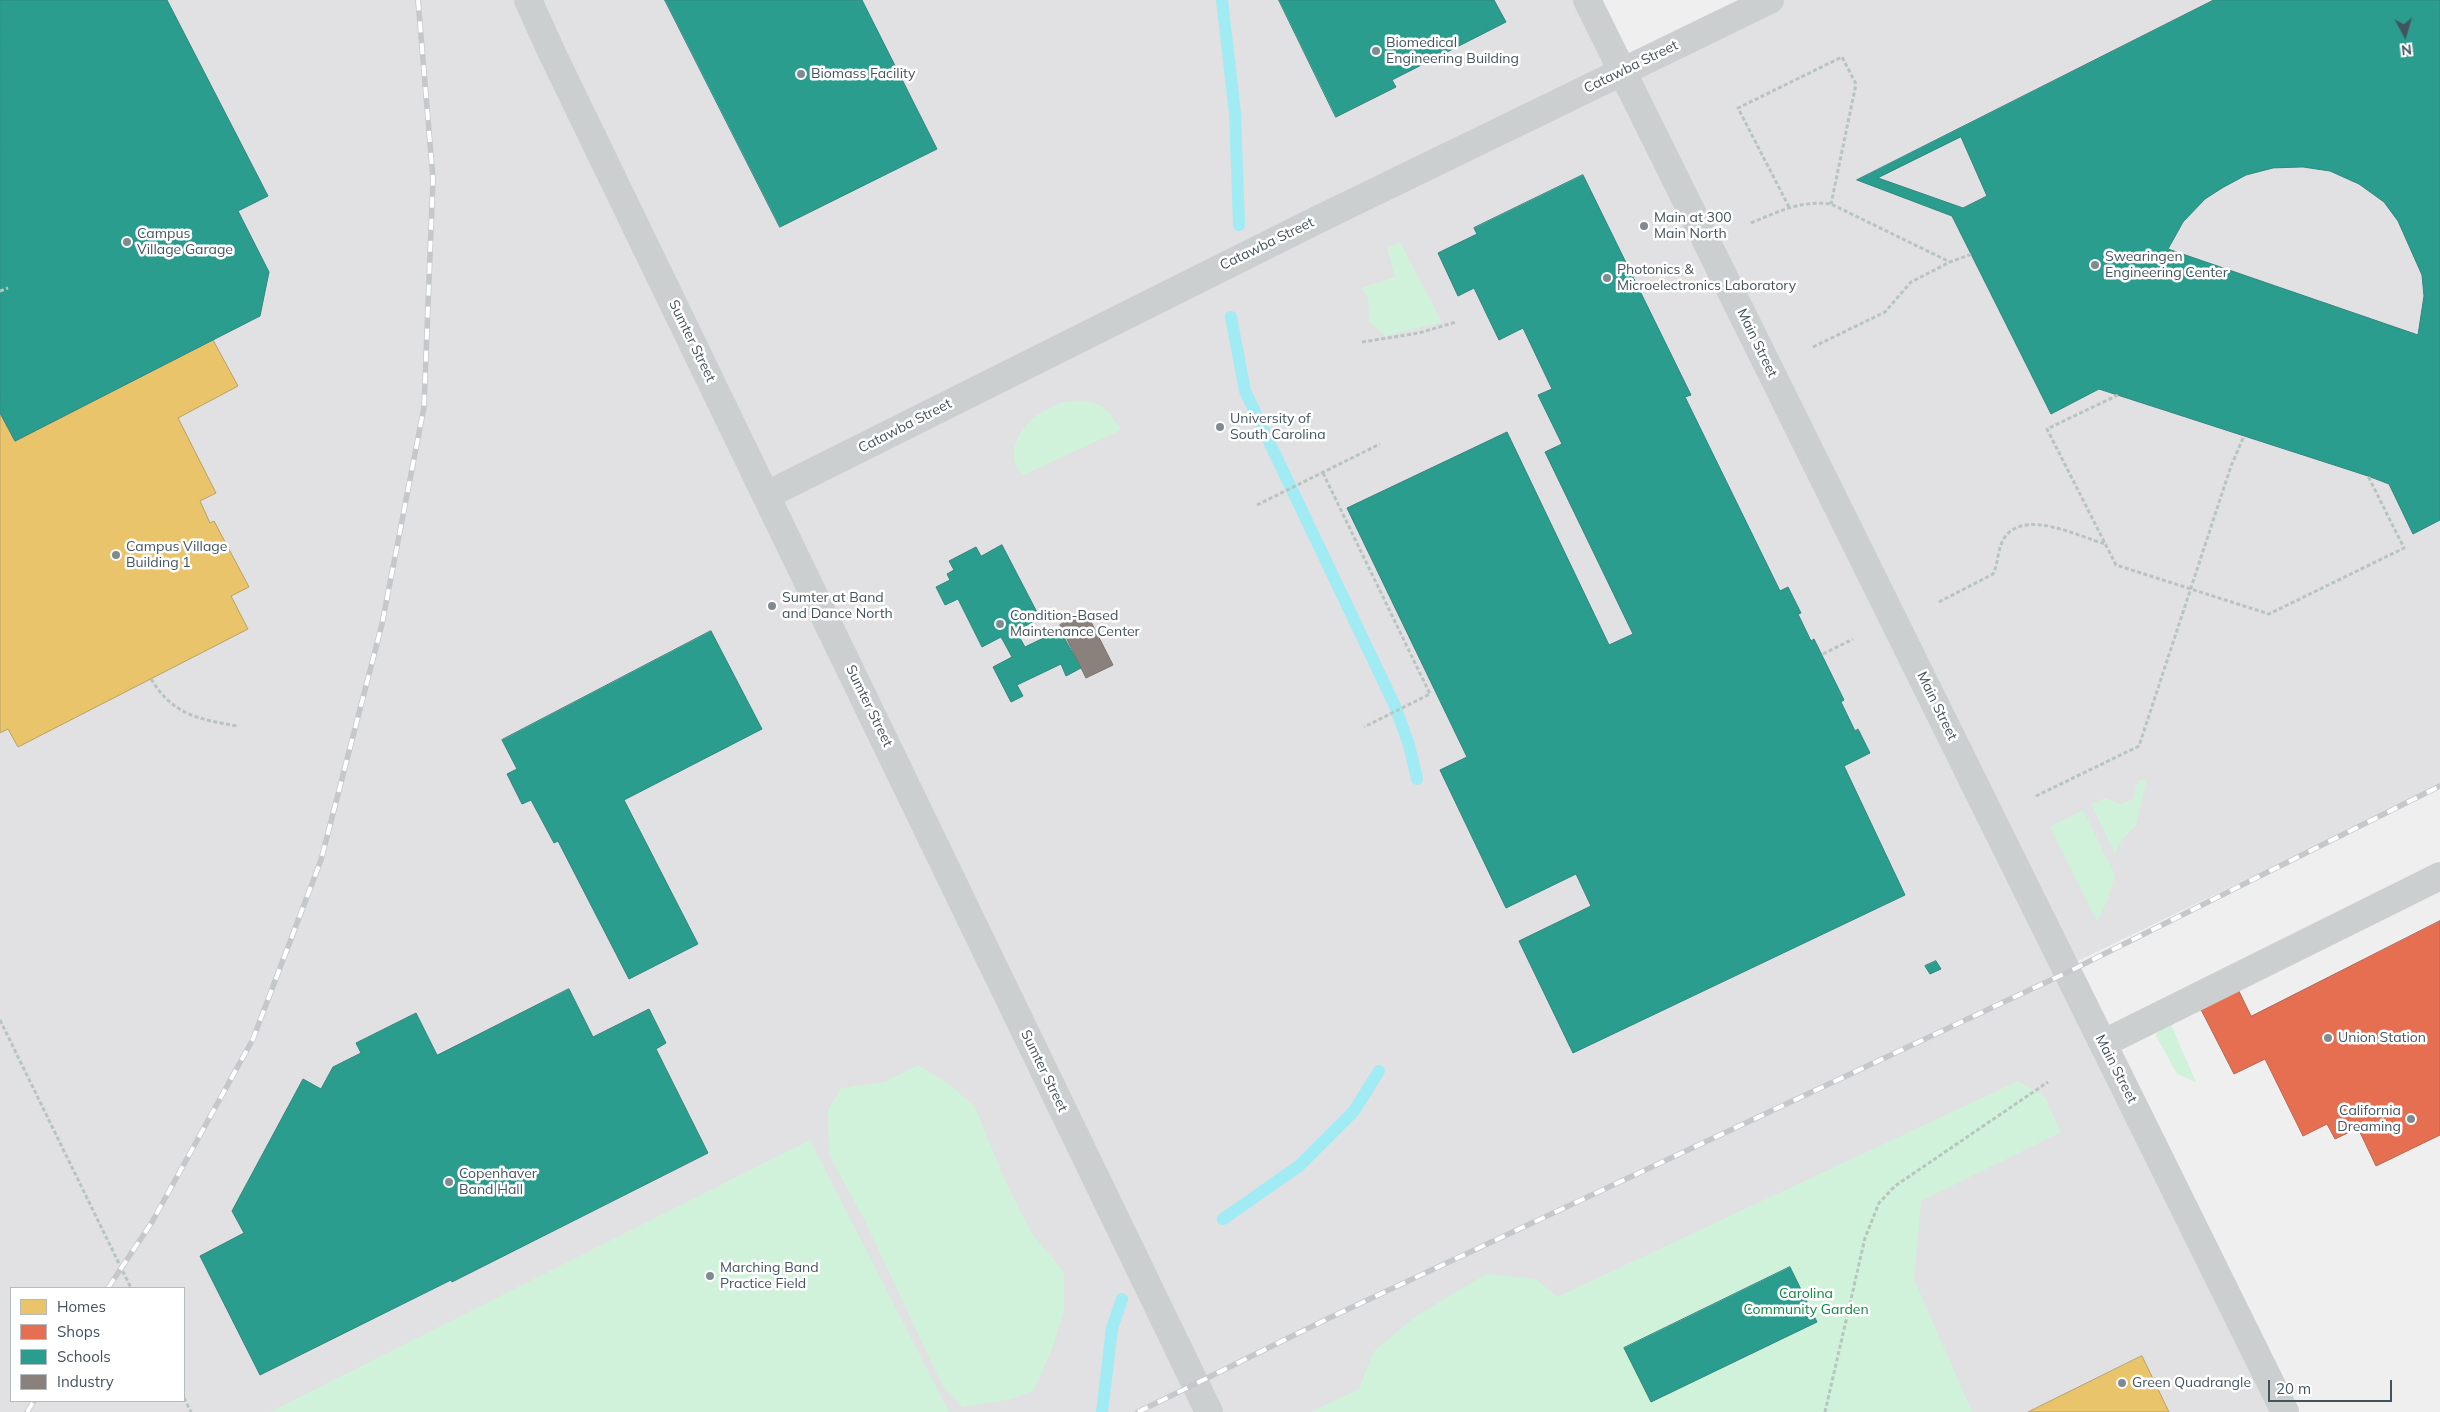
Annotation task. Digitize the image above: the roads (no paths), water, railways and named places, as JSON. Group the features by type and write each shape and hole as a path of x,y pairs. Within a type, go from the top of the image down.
{"street":[{"name":"Sumter Street","path":"528,0 1209,1412"},
{"name":"Main Street","path":"1587,0 2285,1412"},
{"name":"Catawba Street","path":"767,495 1317,220 1770,0"},
{"path":"2104,1044 2440,876"}],"waterway":[{"path":"1222,0 1235,113 1239,225"},
{"path":"1231,317 1245,391 1395,706 1409,745 1417,779"},
{"path":"1223,1219 1299,1166 1354,1111 1379,1071"},
{"path":"1102,1412 1112,1328 1122,1299"}],"railway":[{"path":"109,1287 152,1222 253,1039 321,860 382,624 424,407 433,179 418,0"},
{"path":"1138,1412 1327,1319 2068,972 2440,786"},
{"path":"27,1412 33,1402"}],"place":[{"name":"Biomedical Engineering Building","path":"1376,51"},
{"name":"Biomass Facility","path":"801,74"},
{"name":"Main at 300 Main North","path":"1644,226"},
{"name":"Campus Village Garage","path":"127,242"},
{"name":"Swearingen Engineering Center","path":"2095,265"},
{"name":"Photonics & Microelectronics Laboratory","path":"1607,278"},
{"name":"University of South Carolina","path":"1220,427"},
{"name":"Campus Village Building 1","path":"116,555"},
{"name":"Sumter at Band and Dance North","path":"772,606"},
{"name":"Condition-Based Maintenance Center","path":"1000,624"},
{"name":"Union Station","path":"2328,1038"},
{"name":"California Dreaming","path":"2411,1119"},
{"name":"Copenhaver Band Hall","path":"449,1182"},
{"name":"Marching Band Practice Field","path":"710,1276"},
{"name":"Green Quadrangle","path":"2122,1383"}],"park label":[{"name":"Carolina Community Garden","path":"1806,1302"}]}
